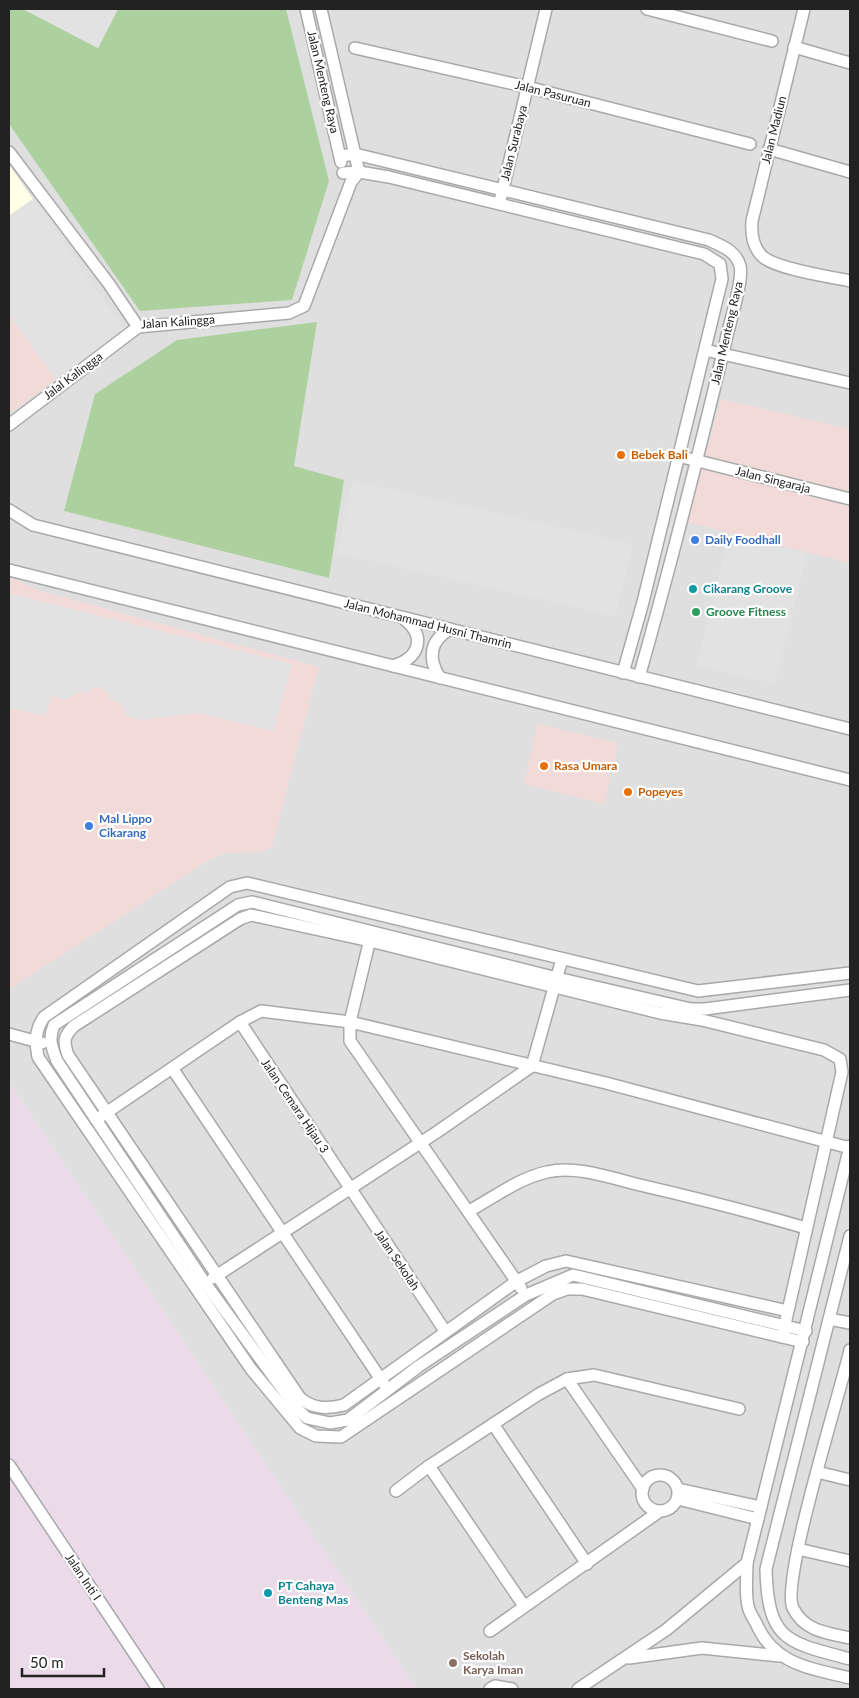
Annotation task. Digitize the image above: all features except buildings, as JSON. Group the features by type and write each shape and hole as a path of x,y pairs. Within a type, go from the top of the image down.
{"street":[{"name":"Jalan Menteng Raya","path":"306,9 340,156 348,180 359,172 704,254 720,264 722,279 623,673"},
{"name":"Jalan Menteng Raya","path":"321,9 359,172"},
{"name":"Jalan Surabaya","path":"499,205 546,9"},
{"path":"647,9 772,41"},
{"name":"Jalan Madiun","path":"804,9 769,149 751,232 758,251 764,259 785,267 850,281"},
{"path":"794,47 850,63"},
{"name":"Jalan Pasuruan","path":"355,48 528,87 750,144"},
{"path":"769,149 850,172"},
{"name":"Jalan Kalingga","path":"9,152 109,284 138,327 289,313 304,306 348,180"},
{"name":"Jalan Menteng Raya","path":"340,156 355,154 709,240 732,251 740,266 739,284 696,460 639,677"},
{"name":"Jalal Kalingga","path":"9,424 138,327"},
{"path":"705,350 850,383"},
{"name":"Jalan Singaraja","path":"678,456 850,500"},
{"name":"Jalan Mohammad Husni Thamrin","path":"9,510 33,525 850,730"},
{"path":"9,570 850,780"},
{"path":"392,666 406,662 415,652 418,639 413,626 402,618"},
{"path":"440,678 433,668 431,656 433,645 440,635 450,629"},
{"path":"695,1310 579,1289 568,1289 554,1294 426,1378 342,1437 316,1436 300,1428 251,1369 147,1217 38,1057 35,1043 37,1027 44,1017 230,887 247,883 698,991 850,973"},
{"path":"783,1332 788,1311 825,1143 842,1072 838,1056 824,1050 696,1014 556,983 371,936 252,902 238,905 54,1025 50,1044 57,1061 101,1116 219,1275 300,1398 309,1406 332,1408 344,1405 380,1377 517,1281 546,1266 566,1261 613,1270 788,1311"},
{"path":"375,914 350,1022 350,1041 517,1281 533,1308"},
{"path":"371,936 251,915 240,919 74,1026 66,1034 64,1042 68,1055 101,1116 205,1283 262,1363 307,1418 330,1423 348,1420 419,1366 526,1295 573,1275 611,1284 695,1310 783,1332 803,1342"},
{"path":"205,1283 284,1233 532,1066 562,959"},
{"path":"696,1014 850,990"},
{"path":"101,1116 240,1022 261,1011 350,1022 792,1132 825,1143 850,1147 847,1176 747,1564 748,1606 765,1642 780,1656"},
{"name":"Jalan Cemara Hijau 3","path":"240,1022 350,1189"},
{"path":"9,1034 35,1043 50,1044 64,1042"},
{"path":"172,1068 387,1389"},
{"path":"469,1212 528,1179 546,1172 563,1170 605,1177 806,1228"},
{"name":"Jalan Sekolah","path":"350,1189 445,1331"},
{"path":"147,1217 158,1210"},
{"path":"850,1236 766,1569 767,1601 774,1623 792,1640 810,1648 850,1659"},
{"path":"611,1284 613,1270"},
{"path":"829,1319 850,1323"},
{"path":"783,1332 806,1331"},
{"path":"850,1350 844,1399 817,1472 798,1549 790,1596 792,1606 804,1625 850,1638"},
{"path":"251,1369 262,1363"},
{"path":"419,1366 426,1378"},
{"path":"396,1491 429,1466 539,1394 568,1379 594,1375 739,1409"},
{"path":"568,1379 643,1489 646,1504 652,1509 660,1511"},
{"path":"784,1415 803,1420"},
{"path":"493,1424 587,1564"},
{"name":"Jalan Inti I","path":"9,1464 158,1689"},
{"path":"429,1466 524,1606"},
{"path":"817,1472 850,1480"},
{"path":"490,1631 660,1511 671,1508 678,1494 675,1482 669,1477 661,1475 653,1476 643,1489"},
{"path":"678,1494 761,1507"},
{"path":"678,1494 758,1519"},
{"path":"798,1549 850,1561"},
{"path":"578,1689 673,1624 747,1564"},
{"path":"810,1648 817,1630"},
{"path":"625,1658 702,1648 780,1656 814,1669 850,1678"},
{"path":"490,1689 495,1686 512,1689"}],"shaded area":[{"path":"9,9 850,9 850,1689 417,1689 9,1082"},
{"path":"23,9 118,9 98,48"},
{"path":"9,165 33,199 9,216"},
{"path":"33,199 126,332 9,413 9,216"},
{"path":"33,199 126,332 56,380 9,315 9,216"},
{"path":"721,399 850,429 850,563 687,522"},
{"path":"353,481 632,544 616,616 337,553"},
{"path":"729,534 807,554 775,684 697,665"},
{"path":"9,577 38,590 319,667 272,846 263,852 227,853 209,860 9,989"},
{"path":"13,594 292,664 274,731 198,713 142,720 128,716 120,703 110,699 108,693 100,687 92,688 88,693 81,691 66,700 52,696 45,716 9,708 9,597"},
{"path":"538,724 618,743 604,804 524,784"},
{"path":"9,1082 417,1689 9,1689"}],"green space":[{"path":"9,9 23,9 98,48 118,9 286,9 329,181 292,300 140,311 9,124"},
{"path":"317,322 294,466 344,480 329,578 64,511 95,394 177,340"}],"place":[{"name":"Bebek Bali","path":"621,455"},
{"name":"Daily Foodhall","path":"695,540"},
{"name":"Cikarang Groove","path":"693,589"},
{"name":"Groove Fitness","path":"696,612"},
{"name":"Rasa Umara","path":"544,766"},
{"name":"Popeyes","path":"628,792"},
{"name":"Mal Lippo Cikarang","path":"89,826"},
{"name":"PT Cahaya Benteng Mas","path":"268,1593"},
{"name":"Sekolah Karya Iman","path":"453,1663"}]}
